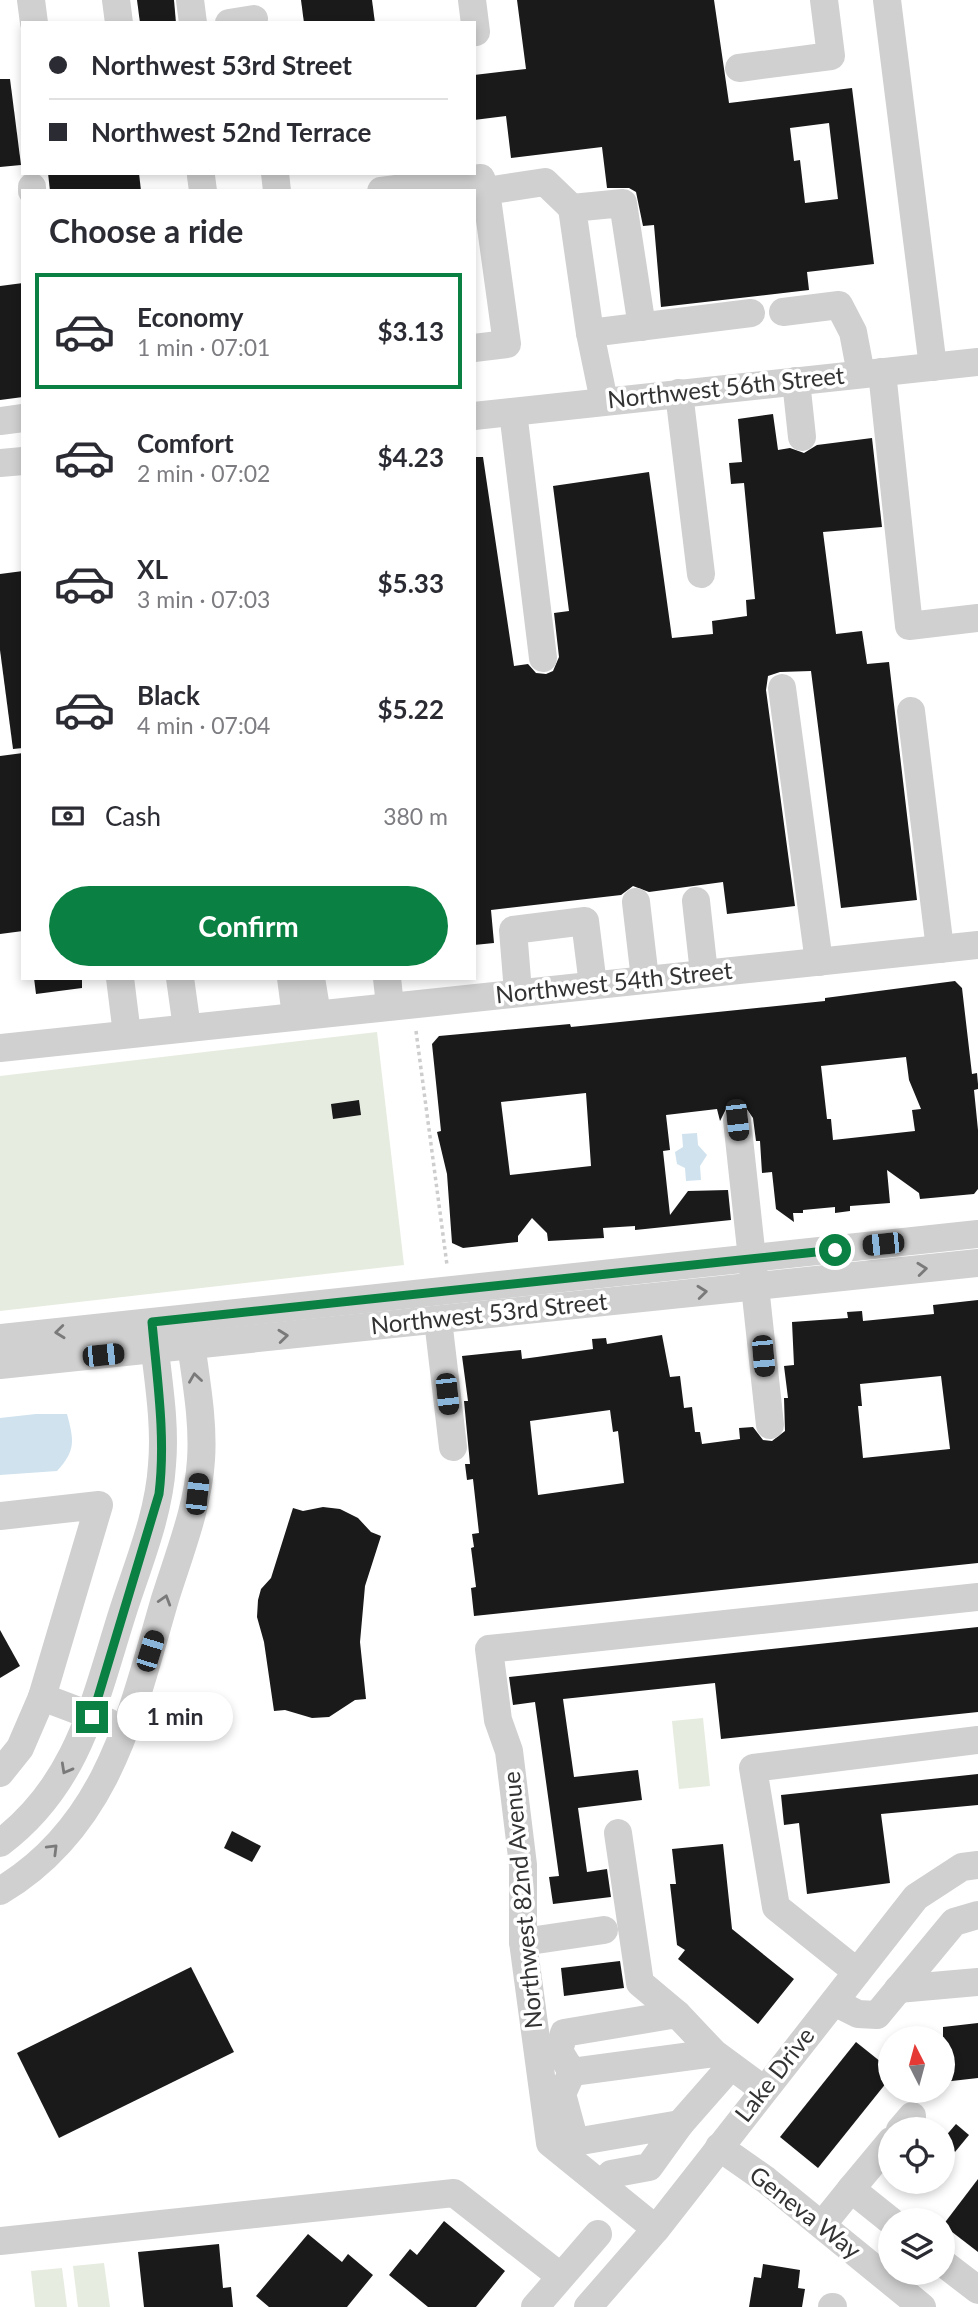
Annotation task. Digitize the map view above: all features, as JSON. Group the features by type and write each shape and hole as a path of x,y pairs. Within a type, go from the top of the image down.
{"street":[{"path":"31,0 34,21"},
{"path":"116,0 120,21"},
{"path":"190,0 193,21"},
{"path":"472,0 475,21"},
{"path":"740,68 831,56 824,0"},
{"path":"887,0 933,367"},
{"path":"396,189 481,178 486,191 507,344 476,348"},
{"path":"486,191 545,182 572,208 590,333 604,401"},
{"path":"572,208 623,203 642,327"},
{"path":"782,312 839,305 872,373 909,626 978,618"},
{"path":"590,333 751,313"},
{"name":"Northwest 56th Street","path":"476,416 978,362"},
{"path":"796,381 802,437"},
{"path":"679,393 701,574"},
{"path":"513,412 542,659"},
{"path":"0,421 21,418"},
{"path":"0,463 21,461"},
{"path":"782,688 819,962"},
{"path":"911,711 940,949"},
{"path":"696,901 704,974"},
{"path":"636,902 645,979"},
{"path":"518,992 513,930 585,921 593,985"},
{"name":"Northwest 54th Street","path":"0,1048 307,1015 388,992 518,992 978,945"},
{"path":"120,980 127,1034"},
{"path":"180,980 187,1028"},
{"path":"292,980 307,1015"},
{"path":"307,1015 311,980"},
{"path":"737,1120 770,1425"},
{"name":"Northwest 53rd Street","path":"0,1365 153,1336 753,1258 978,1234"},
{"name":"Northwest 53rd Street","path":"189,1332 438,1320 978,1263"},
{"path":"438,1320 453,1447"},
{"path":"0,1891 42,1860 76,1826 99,1791 127,1727 197,1494 201,1458 189,1332"},
{"path":"0,1843 43,1805 65,1772 92,1717 144,1549 159,1494 163,1462 153,1336"},
{"name":"Northwest 53rd Street","path":"0,1338 153,1336"},
{"path":"0,1517 99,1505 42,1697 20,1748 0,1773"},
{"path":"144,1549 177,1558"},
{"name":"Northwest 82nd Avenue","path":"656,2229 550,2143 523,1942 523,1865 509,1751 498,1720 489,1649 978,1597"},
{"path":"42,1697 92,1717 127,1727"},
{"path":"857,1972 776,1907 754,1768 978,1740"},
{"path":"618,1833 640,1983 677,2014 722,2059 764,2090"},
{"name":"Lake Drive","path":"588,2307 656,2229 916,1897 962,1867 978,1865"},
{"path":"834,2001 858,2014 877,2015 954,1922 978,1915"},
{"path":"523,1942 604,1930"},
{"path":"898,1989 978,1982"},
{"path":"572,2072 559,2051 564,2033 677,2014"},
{"path":"572,2072 722,2059"},
{"path":"611,2174 649,2167 722,2059"},
{"path":"572,2072 562,2094 575,2142 680,2124"},
{"name":"Geneva Way","path":"719,2147 766,2180 922,2307"},
{"path":"822,2225 878,2157"},
{"path":"851,2189 878,2211"},
{"path":"0,2241 454,2193 560,2276"},
{"path":"535,2307 598,2234"},
{"path":"955,2272 978,2290"}],"path":[{"path":"416,1031 447,1265"}],"shaded area":[{"path":"377,1032 404,1265 0,1311 0,1076"},
{"path":"703,1718 710,1786 679,1789 672,1721"},
{"path":"104,2263 110,2307 78,2307 73,2266"},
{"path":"62,2268 67,2307 35,2307 31,2271"}],"water":[{"path":"697,1133 698,1145 707,1155 700,1166 701,1180 686,1181 685,1168 677,1164 675,1152 683,1147 682,1134"},
{"path":"67,1414 72,1438 68,1457 57,1471 0,1475 0,1418"}],"building":[{"path":"137,0 174,0 176,21 140,21"},
{"path":"301,0 372,0 375,21 304,21"},
{"path":"517,0 714,0 729,103 852,88 874,264 807,272 809,290 661,307 654,225 643,226 636,192 629,188 607,188 602,147 511,158 506,116 476,120 476,75 526,69","holes":["829,123 838,199 805,203 800,160 794,161 790,128"]},
{"path":"0,79 10,79 21,165 0,167"},
{"path":"48,175 139,175 141,189 50,189"},
{"path":"21,283 21,397 0,400 0,286"},
{"path":"773,414 778,450 790,448 804,453 817,445 872,438 882,527 823,532 836,634 862,631 867,664 889,662 917,900 841,908 811,671 780,672 768,676 766,690 795,906 727,914 723,882 649,892 633,886 621,895 491,910 494,943 476,945 476,457 483,457 514,666 528,664 536,673 546,674 553,671 559,657 554,613 569,611 553,486 649,472 672,638 713,634 712,621 747,616 746,600 755,599 744,483 731,484 729,463 742,462 738,419"},
{"path":"21,571 21,748 13,749 0,650 0,574"},
{"path":"21,753 21,931 0,934 0,756"},
{"path":"34,980 82,980 82,988 36,994"},
{"path":"955,981 962,988 972,1074 977,1073 978,1084 978,1089 974,1090 978,1130 978,1189 974,1194 920,1199 919,1193 887,1170 890,1203 850,1206 850,1211 835,1213 835,1207 803,1210 803,1213 793,1213 794,1222 776,1209 772,1172 762,1173 760,1141 756,1141 753,1118 744,1105 736,1103 727,1107 720,1121 717,1109 666,1115 670,1150 663,1151 670,1215 688,1191 728,1190 731,1220 635,1230 635,1226 603,1228 604,1238 548,1241 547,1233 532,1218 518,1236 518,1242 463,1248 452,1243 447,1174 437,1132 441,1131 432,1044 439,1036 570,1024 571,1027 825,1001 825,998","holes":["906,1057 909,1080 921,1109 912,1110 915,1131 833,1140 831,1119 827,1119 821,1066","586,1093 591,1166 510,1175 501,1102"]},
{"path":"359,1100 361,1115 333,1119 331,1104"},
{"path":"978,1300 978,1563 474,1616 471,1588 476,1587 471,1548 474,1547 472,1534 479,1533 473,1479 467,1480 465,1464 470,1464 464,1401 468,1401 462,1356 521,1350 522,1359 593,1349 592,1339 606,1338 607,1344 662,1335 670,1377 680,1376 684,1408 692,1407 695,1432 700,1432 702,1444 740,1439 739,1428 753,1427 763,1440 772,1441 785,1431 784,1398 788,1398 784,1366 794,1365 792,1322 848,1318 847,1312 862,1311 863,1321 934,1314 933,1305","holes":["941,1376 950,1449 863,1458 858,1406 862,1406 860,1384","610,1410 613,1432 618,1431 624,1483 538,1495 530,1421"]},
{"path":"323,1507 340,1509 358,1518 371,1532 381,1536 365,1586 360,1642 366,1699 355,1700 329,1717 312,1718 285,1710 274,1711 264,1642 257,1617 261,1589 271,1578 293,1508 303,1511"},
{"path":"978,1627 978,1712 721,1739 715,1683 563,1699 574,1777 638,1770 642,1800 578,1808 587,1872 607,1869 611,1897 553,1904 549,1877 559,1876 535,1702 513,1705 509,1677"},
{"path":"0,1630 20,1666 0,1678"},
{"path":"978,1774 978,1805 881,1814 890,1883 807,1894 799,1823 784,1825 781,1795"},
{"path":"232,1831 261,1846 252,1862 224,1848"},
{"path":"723,1844 732,1929 794,1979 758,2024 678,1959 685,1950 677,1945 670,1884 676,1884 672,1849"},
{"path":"620,1961 624,1988 564,1996 561,1968"},
{"path":"191,1967 234,2052 59,2138 17,2053"},
{"path":"978,2023 978,2078 956,2081 956,2026 952,2026"},
{"path":"856,2042 878,2060 878,2093 818,2168 780,2137"},
{"path":"955,2125 969,2135 955,2152"},
{"path":"978,2179 978,2252 955,2234 955,2209"},
{"path":"444,2221 505,2271 476,2307 428,2307 389,2275 410,2249 417,2255"},
{"path":"308,2234 342,2262 348,2254 373,2275 347,2307 269,2307 256,2296"},
{"path":"219,2244 223,2288 231,2287 233,2307 144,2307 138,2252"},
{"path":"763,2264 800,2270 798,2288 805,2289 802,2307 749,2307 754,2277 761,2278"}],"route":[{"path":"92,1717 159,1494 163,1462 162,1432 152,1322 835,1250"}]}
